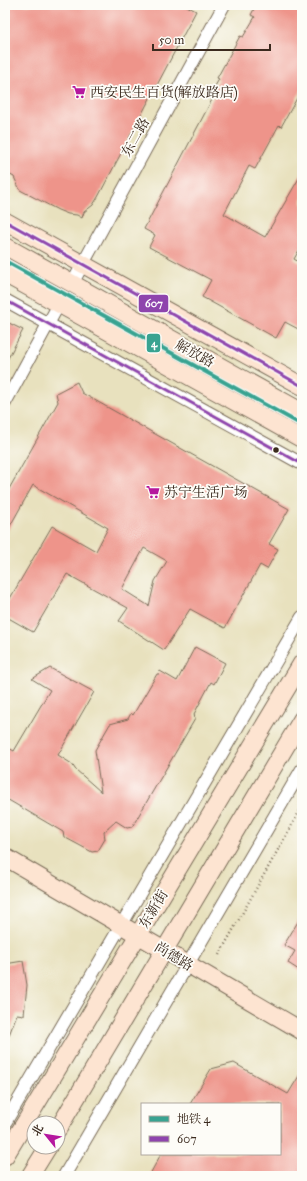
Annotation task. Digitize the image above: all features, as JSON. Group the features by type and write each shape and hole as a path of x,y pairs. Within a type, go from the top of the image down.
{"main road":[{"path":"5,221 302,386"},
{"name":"解放路","path":"5,246 302,412"},
{"name":"解放路","path":"5,274 302,439"},
{"name":"东新街","path":"5,1156 302,663"},
{"path":"66,1115 302,719"},
{"name":"尚德路","path":"5,857 302,1031"},
{"path":"30,1176 43,1155"}],"street":[{"name":"东二路","path":"72,284 224,5"},
{"path":"5,300 302,464"},
{"path":"5,403 59,304"},
{"path":"5,1123 302,617"},
{"path":"64,1176 302,769"}],"path":[{"path":"219,955 302,807"}],"building":[{"name":"西安民生百货(解放路店)","path":"5,5 185,5 196,11 98,197 93,205 84,212 82,218 77,215 68,214 58,210 20,190 14,177 5,172"},
{"path":"256,5 302,5 302,89 281,127 279,125 255,169 249,166 224,214 265,237 302,173 302,245 294,259 302,264 302,331 285,322 276,338 202,297 211,280 149,247 155,235 144,229 216,92 213,90 219,79 217,78 240,36 243,37 255,17 251,15"},
{"path":"5,321 23,330 5,364"},
{"name":"苏宁生活广场","path":"77,382 82,393 289,509 269,544 278,549 267,569 260,565 225,628 190,609 164,650 119,621 128,608 67,574 33,632 5,616 5,607 52,526 96,551 108,528 33,485 5,535 5,496 58,402 56,393","holes":["144,548 167,561 155,581 149,606 122,589"]},
{"path":"195,647 225,663 214,684 211,682 194,714 195,719 132,827 127,828 116,821 104,832 105,839 98,851 92,852 64,837 63,832 5,798 5,746 14,751 50,690 32,679 50,668 94,692 58,755 72,764 75,769 101,792 95,750 110,724 128,719 131,713 133,715 160,671 177,681"},
{"path":"302,915 302,972 288,963 295,951 284,945"},
{"path":"23,961 27,985 24,1015 17,1014 5,1043 5,964"},
{"path":"234,1063 288,1094 302,1071 302,1176 149,1176 160,1155 281,1155 281,1103 191,1103 211,1069"}],"metro line":[{"name":"4","path":"5,261 302,425"}],"transit line":[{"name":"607","path":"5,221 302,386"},
{"name":"607","path":"5,300 302,464"}],"place":[{"name":"西安民生百货(解放路店)","path":"79,92"},
{"name":"苏宁生活广场","path":"153,492"}]}
